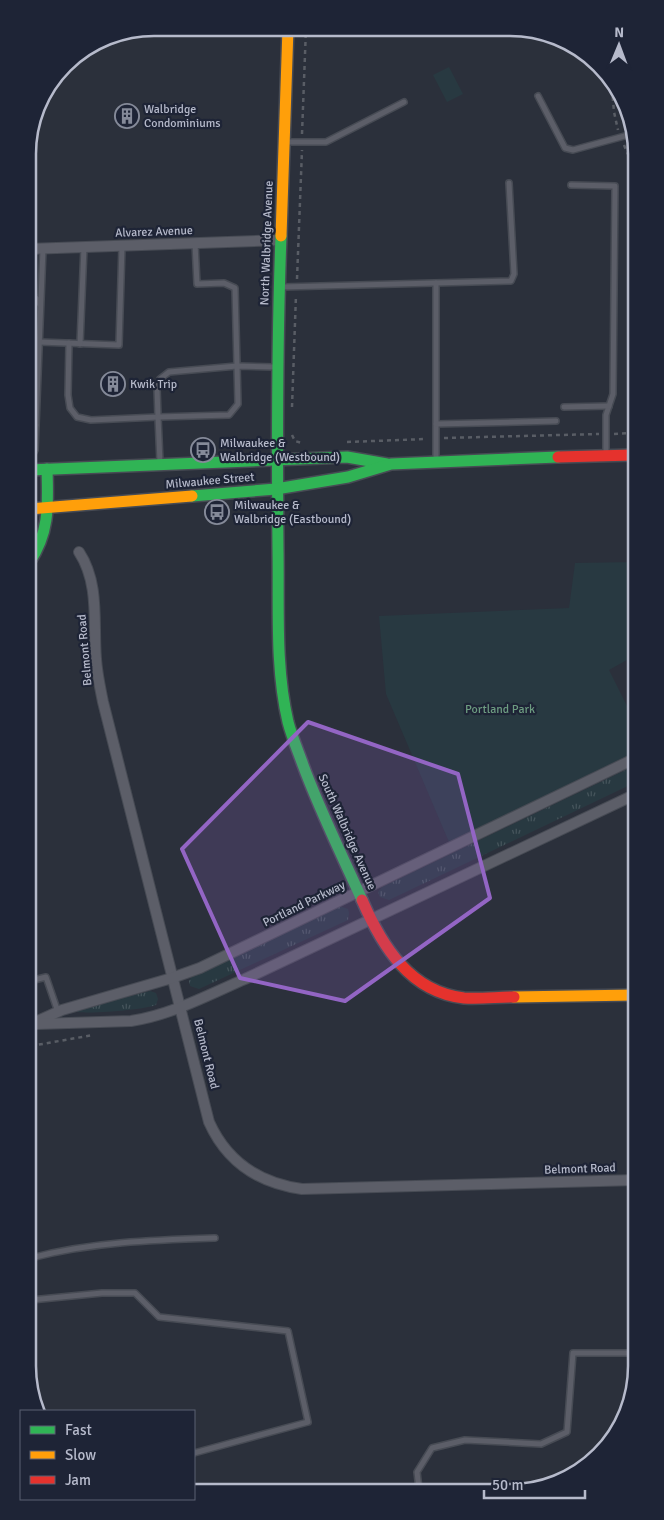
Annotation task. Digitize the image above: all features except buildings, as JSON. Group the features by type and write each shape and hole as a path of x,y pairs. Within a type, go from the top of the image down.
{"street":[{"name":"North Walbridge Avenue","path":"275,460 276,367 288,36"},
{"name":"Alvarez Avenue","path":"37,249 281,240"},
{"name":"Milwaukee Street","path":"37,470 347,457 391,464 628,455"},
{"name":"South Walbridge Avenue","path":"275,460 281,680 289,723 312,788 358,892 390,951 409,975 425,985 455,997 627,995"},
{"name":"Milwaukee Street","path":"37,509 276,489 348,477 391,464"},
{"path":"37,552 47,524 47,469"},
{"name":"Belmont Road","path":"79,552 90,573 94,594 96,658 99,685 209,1122 227,1152 253,1173 273,1183 302,1189 627,1180"},
{"name":"Portland Parkway","path":"36,1022 58,1012 200,968 628,762"},
{"name":"Portland Parkway","path":"36,1024 131,1021 144,1019 181,1007 245,979 627,798"}],"lane":[{"path":"538,96 565,148 573,150 626,136"},
{"path":"284,142 326,142 404,102"},
{"path":"279,287 436,284 511,280 514,274 509,183"},
{"path":"571,185 615,186 613,394 606,415 606,456"},
{"path":"69,343 68,395 70,408 77,416 91,420 229,415 238,404 235,288 224,283 197,284 195,243"},
{"path":"39,342 119,345 122,245"},
{"path":"80,344 84,247"},
{"path":"37,413 42,249"},
{"path":"436,284 436,461"},
{"path":"37,298 40,308"},
{"path":"160,465 157,388 160,379 169,372 237,366 276,367"},
{"path":"564,407 609,406"},
{"path":"436,424 556,421"},
{"path":"36,979 46,977 58,1012"},
{"path":"36,1257 92,1246 153,1240 215,1238"},
{"path":"36,1300 102,1293 135,1293 159,1317 288,1331 308,1422 195,1453"},
{"path":"418,1484 417,1472 432,1448 464,1440 541,1444 567,1432 573,1352 627,1352"}],"path":[{"path":"292,413 306,36"},
{"path":"291,432 293,438 298,443 305,443"},
{"path":"342,442 628,433"},
{"path":"36,1045 95,1035"}],"highlighted area":[{"path":"308,722 458,774 490,898 345,1001 240,978 182,849"}],"green space":[{"path":"449,67 463,94 447,102 433,75"},
{"name":"Portland Park","path":"628,562 628,660 609,670 628,707 628,756 449,842 386,694 379,616 569,608 575,563"},
{"path":"627,769 627,786 389,900 380,897 378,892 382,887"},
{"path":"339,906 348,909 348,920 199,989 190,986 189,981 192,976"},
{"path":"150,991 156,993 158,999 156,1005 139,1009 114,1011 72,1011"}],"traffic: fast":[{"path":"281,236 277,432 278,614 281,680 288,722 295,744 362,900"},
{"path":"37,470 347,457 387,464"},
{"path":"192,496 276,489 348,477 391,464 558,457"},
{"path":"37,550 46,518 47,469"}],"traffic: slow":[{"path":"281,236 288,36"},
{"path":"37,508 192,496"},
{"path":"514,997 627,995"}],"traffic: jam":[{"path":"558,457 628,455"},
{"path":"362,900 389,950 400,964 428,987 445,994 464,998 514,997"}],"place":[{"name":"Walbridge Condominiums","path":"127,116"},
{"name":"Kwik Trip","path":"113,384"},
{"name":"Milwaukee & Walbridge (Westbound)","path":"203,450"},
{"name":"Milwaukee & Walbridge (Eastbound)","path":"217,512"}]}
